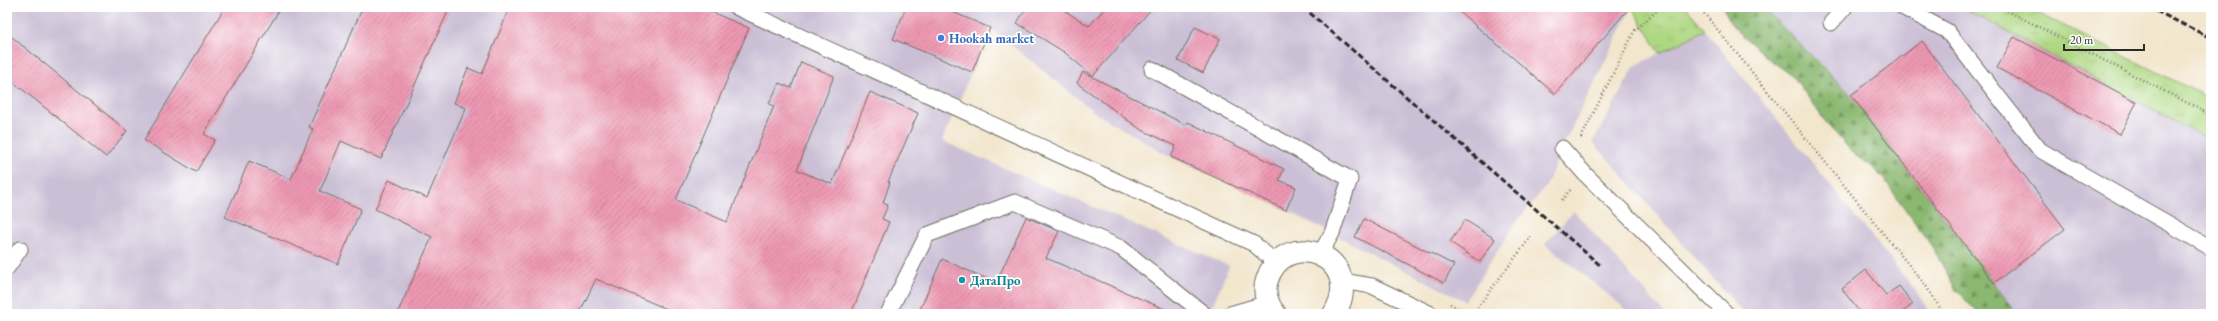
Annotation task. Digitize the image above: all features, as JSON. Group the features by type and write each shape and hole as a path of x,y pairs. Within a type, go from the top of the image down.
{"street":[{"path":"1271,308 1266,282 1276,263 1292,252 1311,251 1320,254 1334,265 1342,281 1343,292 1340,304 1334,314"}],"lane":[{"path":"736,7 1254,244 1276,263"},
{"path":"1831,23 1845,7"},
{"path":"1902,7 1947,31 2040,150 2211,248"},
{"path":"1152,68 1350,179 1332,233 1320,254"},
{"path":"1567,153 1727,314"},
{"path":"888,314 927,234 1016,202 1121,248 1204,314"},
{"path":"7,268 20,249"},
{"path":"1342,281 1372,286 1431,314"},
{"path":"1230,314 1271,308"}],"path":[{"path":"1567,153 1635,30 1661,7"},
{"path":"1699,7 1926,286 1944,314"},
{"path":"2000,7 2211,115"},
{"path":"1448,302 1468,312 1474,312 1533,234"}],"shaded area":[{"path":"7,7 1632,7 1562,148 1546,186 1517,221 1465,301 1286,210 1171,157 1097,114 990,28 942,141 1229,266 1209,314 7,314"},
{"path":"1762,7 1961,7 2211,141 2211,314 2017,314 1851,95"},
{"path":"1705,30 1915,290 1931,314 1744,314 1593,142 1635,66"},
{"path":"1574,211 1665,314 1632,314 1545,244"}],"green space":[{"path":"1632,7 1686,7 1705,30 1660,53"},
{"path":"1723,7 1762,7 1851,95 2017,314 1979,314 1956,290 1933,248 1883,178 1870,165 1856,156 1844,143 1825,121 1793,76 1766,57 1731,24"},
{"path":"1961,7 2026,7 2211,99 2211,141"}],"building":[{"path":"225,7 281,7 204,134 215,140 196,172 144,140"},
{"path":"363,7 450,7 381,159 341,141 320,191 361,209 338,264 225,217 249,161 291,179 313,129 309,127"},
{"path":"510,7 700,7 749,28 676,200 727,222 774,106 769,104 779,83 791,88 801,62 834,76 797,170 832,184 870,92 918,113 888,182 890,182 883,203 888,205 882,219 889,222 851,314 679,314 596,279 579,314 397,314 432,237 375,209 389,180 427,198 466,108 454,103 468,68 482,74"},
{"path":"906,7 941,7 990,28 972,72 893,39"},
{"path":"1027,7 1059,7 1089,26 1106,7 1153,7 1093,76 1064,52 1017,23"},
{"path":"1454,7 1630,7 1555,94"},
{"path":"1195,27 1220,39 1203,73 1178,60"},
{"path":"7,33 127,131 106,157 7,77"},
{"path":"2014,37 2137,102 2120,134 1997,68"},
{"path":"1922,41 2065,229 1994,283 1851,95"},
{"path":"1083,72 1186,125 1188,122 1284,169 1279,180 1296,187 1286,210 1171,157 1176,146 1140,129 1077,83"},
{"name":"ДатаПро","path":"1026,217 1059,231 1046,258 1176,314 918,314 942,259 996,283"},
{"path":"1364,219 1454,265 1444,283 1355,237"},
{"path":"1465,220 1495,239 1480,262 1450,242"},
{"path":"1866,270 1886,295 1899,286 1913,304 1900,314 1861,314 1842,289"}],"railway":[{"path":"1303,7 1601,266"},
{"path":"2148,7 2211,38"}],"place":[{"name":"Hookah market","path":"941,38"},
{"name":"ДатаПро","path":"962,280"}]}
